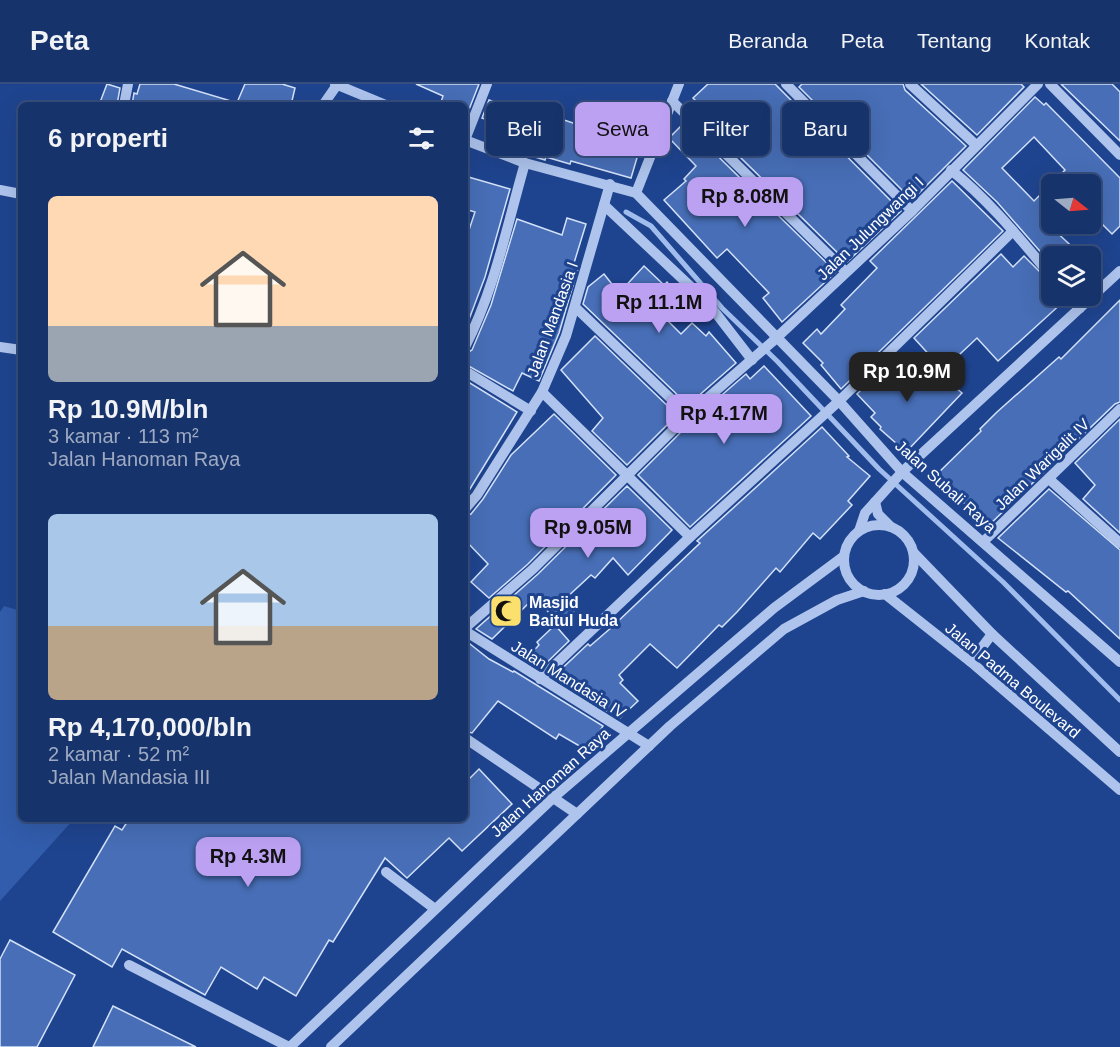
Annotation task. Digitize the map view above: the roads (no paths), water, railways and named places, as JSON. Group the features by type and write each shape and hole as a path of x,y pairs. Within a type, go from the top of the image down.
{"street":[{"path":"125,102 128,84"},
{"path":"325,102 336,84 379,102"},
{"path":"468,132 487,84"},
{"path":"636,193 679,84"},
{"path":"786,84 912,212"},
{"path":"910,84 976,145"},
{"name":"Jalan Julungwangi I","path":"468,627 533,569 688,415 775,340 912,212 1038,84"},
{"path":"1050,84 1120,155"},
{"path":"672,101 846,272"},
{"name":"Jalan Subali Raya","path":"468,141 524,166 636,193 775,340 838,401 895,480 984,541 1120,662"},
{"path":"468,341 479,320 493,281 524,166"},
{"path":"951,170 975,189 1041,264"},
{"name":"Jalan Mandasia I","path":"468,506 477,495 542,392 566,336 609,188"},
{"path":"0,190 18,193"},
{"path":"604,204 708,303 755,358"},
{"path":"540,679 690,537 819,420 1013,231"},
{"path":"864,591 848,577 844,556 852,538 859,531 865,513 895,480 1080,308 1118,278"},
{"path":"575,307 688,415"},
{"path":"0,347 18,350"},
{"path":"468,373 531,411"},
{"path":"542,392 690,537"},
{"name":"Jalan Warigalit IV","path":"984,541 1120,409"},
{"path":"1049,479 1120,543"},
{"path":"331,1047 649,746 783,629 837,600 864,591 885,594 904,583 913,563 913,552 908,541 878,514 875,502"},
{"path":"859,531 878,525 890,526"},
{"name":"Jalan Padma Boulevard","path":"913,552 992,634 1120,752"},
{"name":"Jalan Hanoman Raya","path":"289,1047 553,798 774,608 844,556"},
{"name":"Jalan Padma Boulevard","path":"885,594 971,662 1120,790"},
{"name":"Jalan Mandasia IV","path":"468,632 649,746"},
{"path":"971,662 992,634"},
{"path":"468,740 577,814"},
{"path":"386,872 435,909"},
{"path":"129,965 289,1047"}],"waterway":[{"path":"626,212 651,226 722,308 777,361 879,469 1003,582 1120,700"}],"place":[{"name":"Masjid Baitul Huda","path":"506,611"}]}
